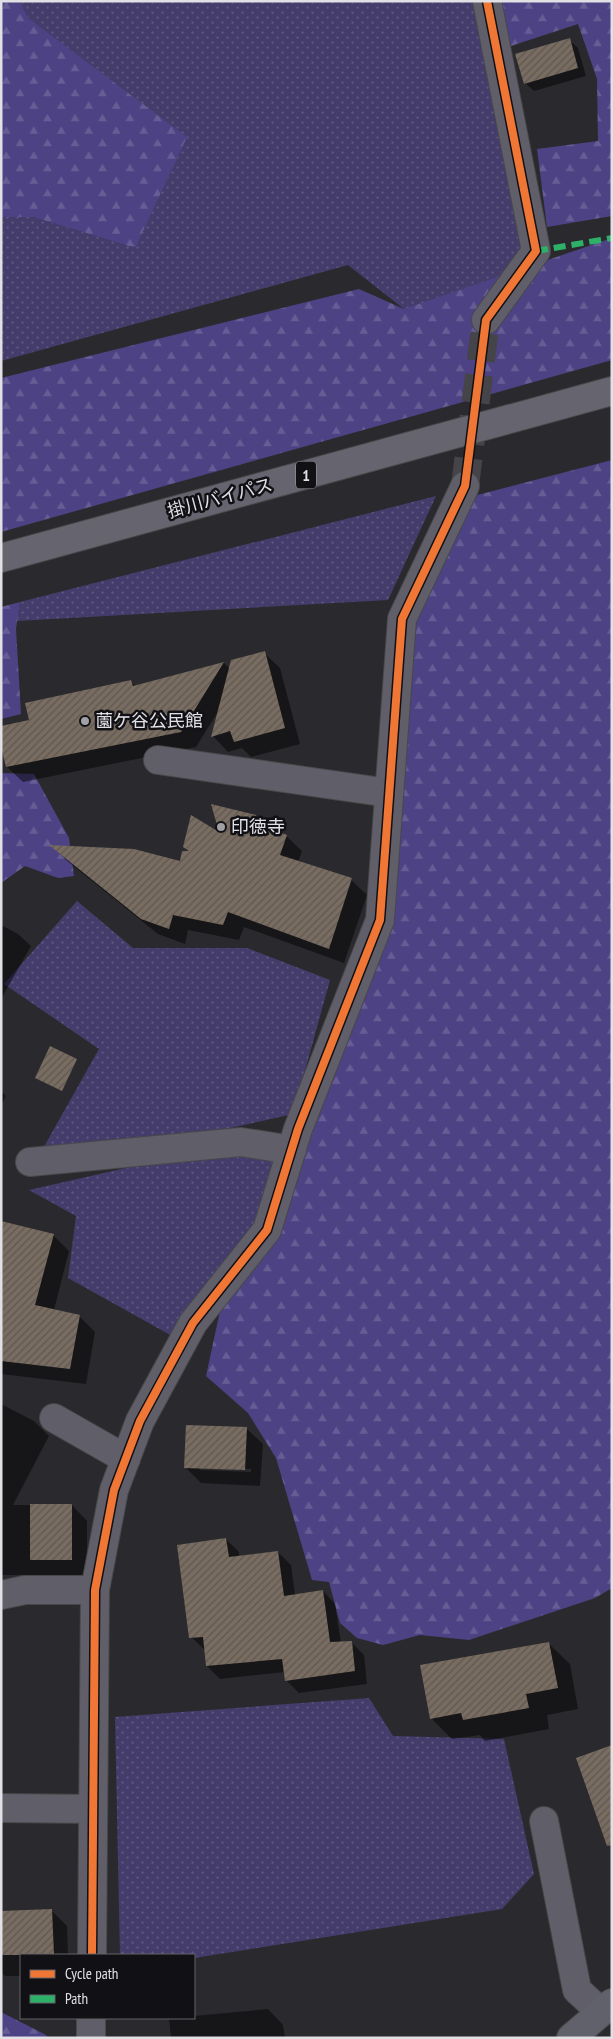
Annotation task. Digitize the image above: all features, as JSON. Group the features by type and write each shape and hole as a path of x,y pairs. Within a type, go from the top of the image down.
{"highway":[{"name":"掛川バイパス","path":"1,558 612,391"}],"main road":[{"path":"570,2038 606,2008"}],"street":[{"path":"486,320 536,251 487,1"},
{"path":"92,1954 95,1590 114,1490 140,1421 193,1323 268,1230 292,1150 380,920 402,620 465,486"},
{"path":"158,760 389,793"},
{"path":"30,1162 241,1142 292,1150"},
{"path":"54,1418 126,1459"},
{"path":"1,1595 25,1590 95,1590"},
{"path":"1,1808 93,1809"},
{"path":"544,1821 577,1990 606,2008"},
{"path":"91,2019 91,2038"}],"shaded area":[{"path":"20,1 487,1 536,251 463,317 404,309 348,265 1,361 1,217 33,217 135,248"},
{"path":"436,496 388,600 17,621 20,602"},
{"path":"77,901 133,948 247,948 330,980 293,1114 58,1167 45,1145 99,1049 4,984"},
{"path":"298,1129 267,1230 172,1336 68,1278 76,1216 29,1190"},
{"path":"369,1698 393,1736 504,1739 534,1874 502,1909 195,1958 195,1954 120,1954 115,1717"}],"green space":[{"path":"1,1 20,1 28,18 187,137 135,248 33,217 1,217"},
{"path":"498,1 612,1 612,216 547,227 537,149 598,141 597,79 578,24 511,46"},
{"path":"612,238 612,360 1,532 1,378 359,289 404,309"},
{"path":"612,460 612,1588 595,1598 469,1640 420,1635 383,1645 357,1638 340,1623 329,1582 312,1580 276,1458 248,1413 206,1376 223,1297 269,1237 380,920 409,621 470,497"},
{"path":"20,602 16,629 21,714 1,719 1,607"},
{"path":"1,773 34,774 69,838 74,876 58,878 25,866 1,883"},
{"path":"1,2012 46,2035 48,2038 1,2038"}],"building":[{"path":"570,38 578,68 524,84 515,54"},
{"path":"265,651 285,728 234,742 230,731 211,737 231,660"},
{"path":"224,662 181,732 6,767 1,747 1,726 29,720 25,703 131,680 133,686"},
{"path":"211,804 256,815 254,822 287,835 280,855 352,878 329,949 228,912 223,925 173,915 169,929 141,919 49,845 134,849 180,861 182,851 189,851 183,847 191,815 219,832"},
{"path":"50,1046 77,1059 62,1091 35,1078"},
{"path":"1,1221 54,1234 35,1305 80,1315 70,1369 1,1361"},
{"path":"186,1425 247,1427 245,1470 184,1468"},
{"path":"30,1504 72,1504 72,1560 30,1560"},
{"path":"226,1538 229,1557 278,1551 284,1596 323,1590 330,1642 352,1641 355,1671 285,1681 282,1659 206,1666 203,1637 189,1638 177,1545"},
{"path":"549,1642 558,1688 526,1694 529,1708 463,1720 461,1713 430,1719 420,1665"},
{"path":"612,1745 612,1845 607,1846 576,1758"},
{"path":"52,1909 54,1954 1,1955 1,1911"}],"tunnel":[{"path":"465,486 486,320"}],"marked path":[{"path":"536,251 612,238"}],"cycle path":[{"path":"92,1954 95,1590 114,1490 140,1421 193,1323 267,1230 298,1129 380,920 402,619 465,486 486,320 536,251 487,1"}],"place":[{"name":"薗ケ谷公民館","path":"85,721"},
{"name":"印徳寺","path":"221,827"}]}
